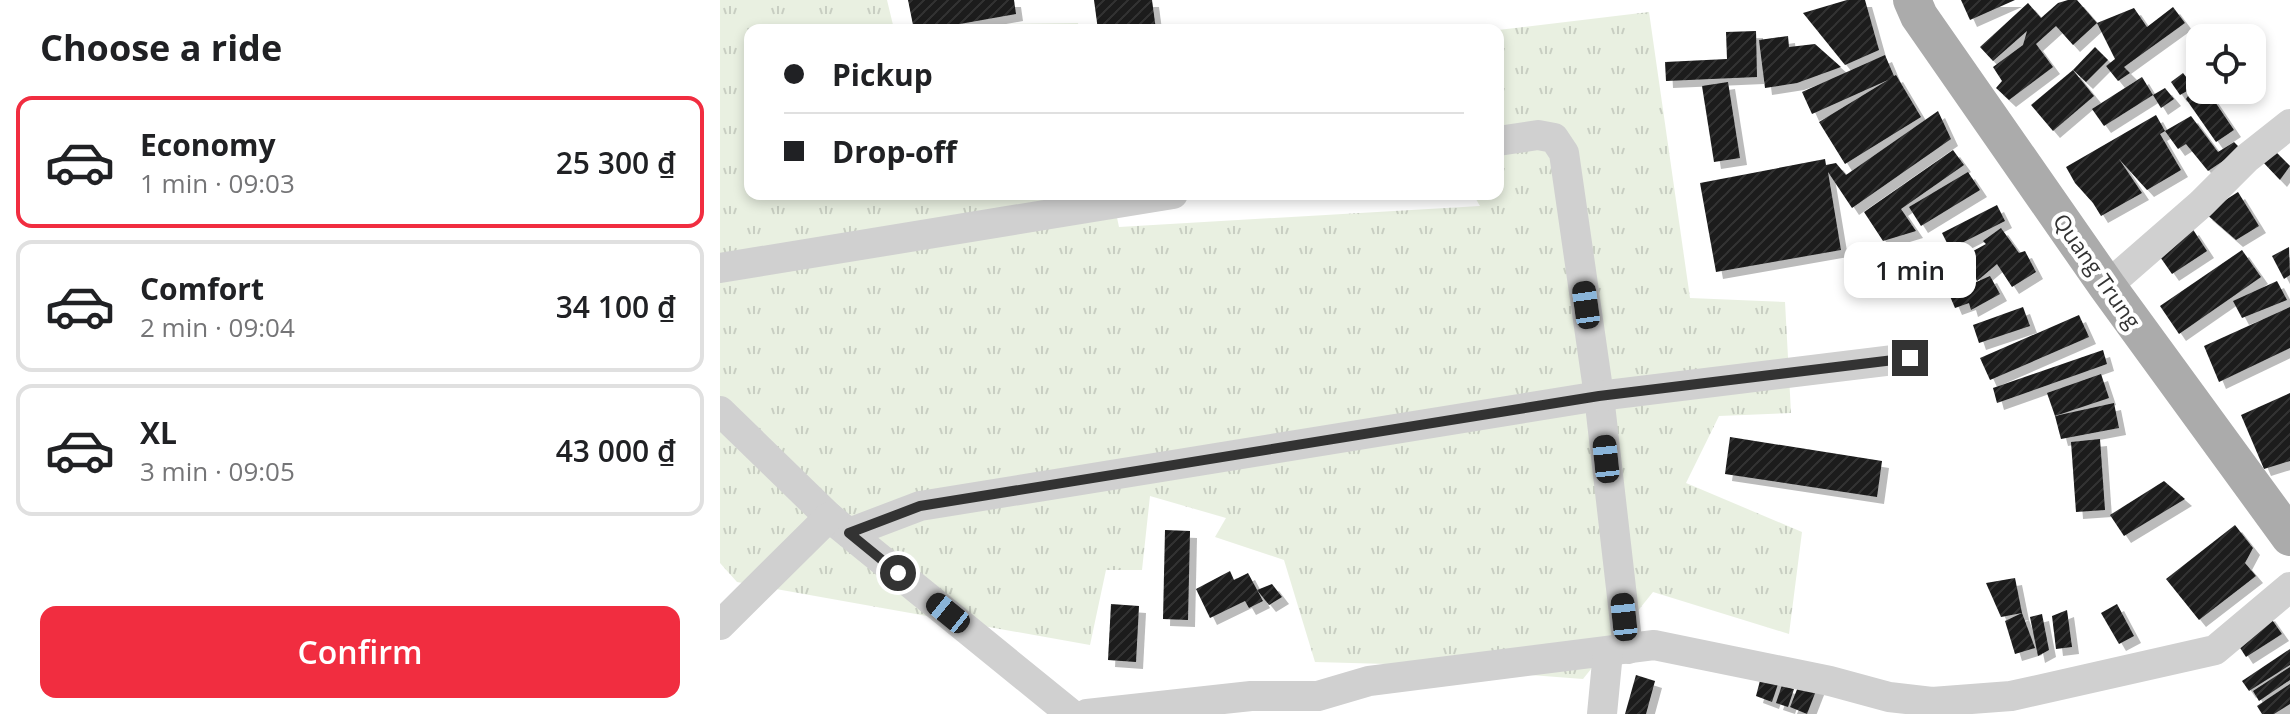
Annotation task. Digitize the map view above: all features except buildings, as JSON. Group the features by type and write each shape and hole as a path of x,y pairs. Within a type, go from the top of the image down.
{"main road":[{"name":"Quang Trung","path":"1912,0 1919,16 2107,286 2290,537"}],"street":[{"path":"2107,286 2201,204 2247,158 2290,124"},
{"path":"1504,140 1538,135 1554,138 1564,153 1599,396 1618,650 1602,714"},
{"path":"720,268 1136,200"},
{"path":"720,625 839,525 920,506 1599,396 1910,358"},
{"path":"720,411 839,525 1071,714"},
{"path":"1087,714 1251,696 1318,696 1369,681 1654,645 1904,699 2010,705 2215,650 2290,587"}],"green space":[{"path":"720,0 887,0 893,24 744,24 744,200 1113,200 1119,227 1480,206 1476,200 1504,200 1504,29 1649,12 1690,298 1785,302 1791,413 1719,416 1686,483 1802,532 1789,634 1653,592 1583,679 1388,664 1315,662 1284,560 1215,537 1226,518 1150,496 1142,570 1106,570 1090,645 737,582 720,563"},
{"path":"1078,23 1078,24 986,24"}],"route":[{"path":"898,573 849,533 920,506 1599,396 1910,358"}]}
